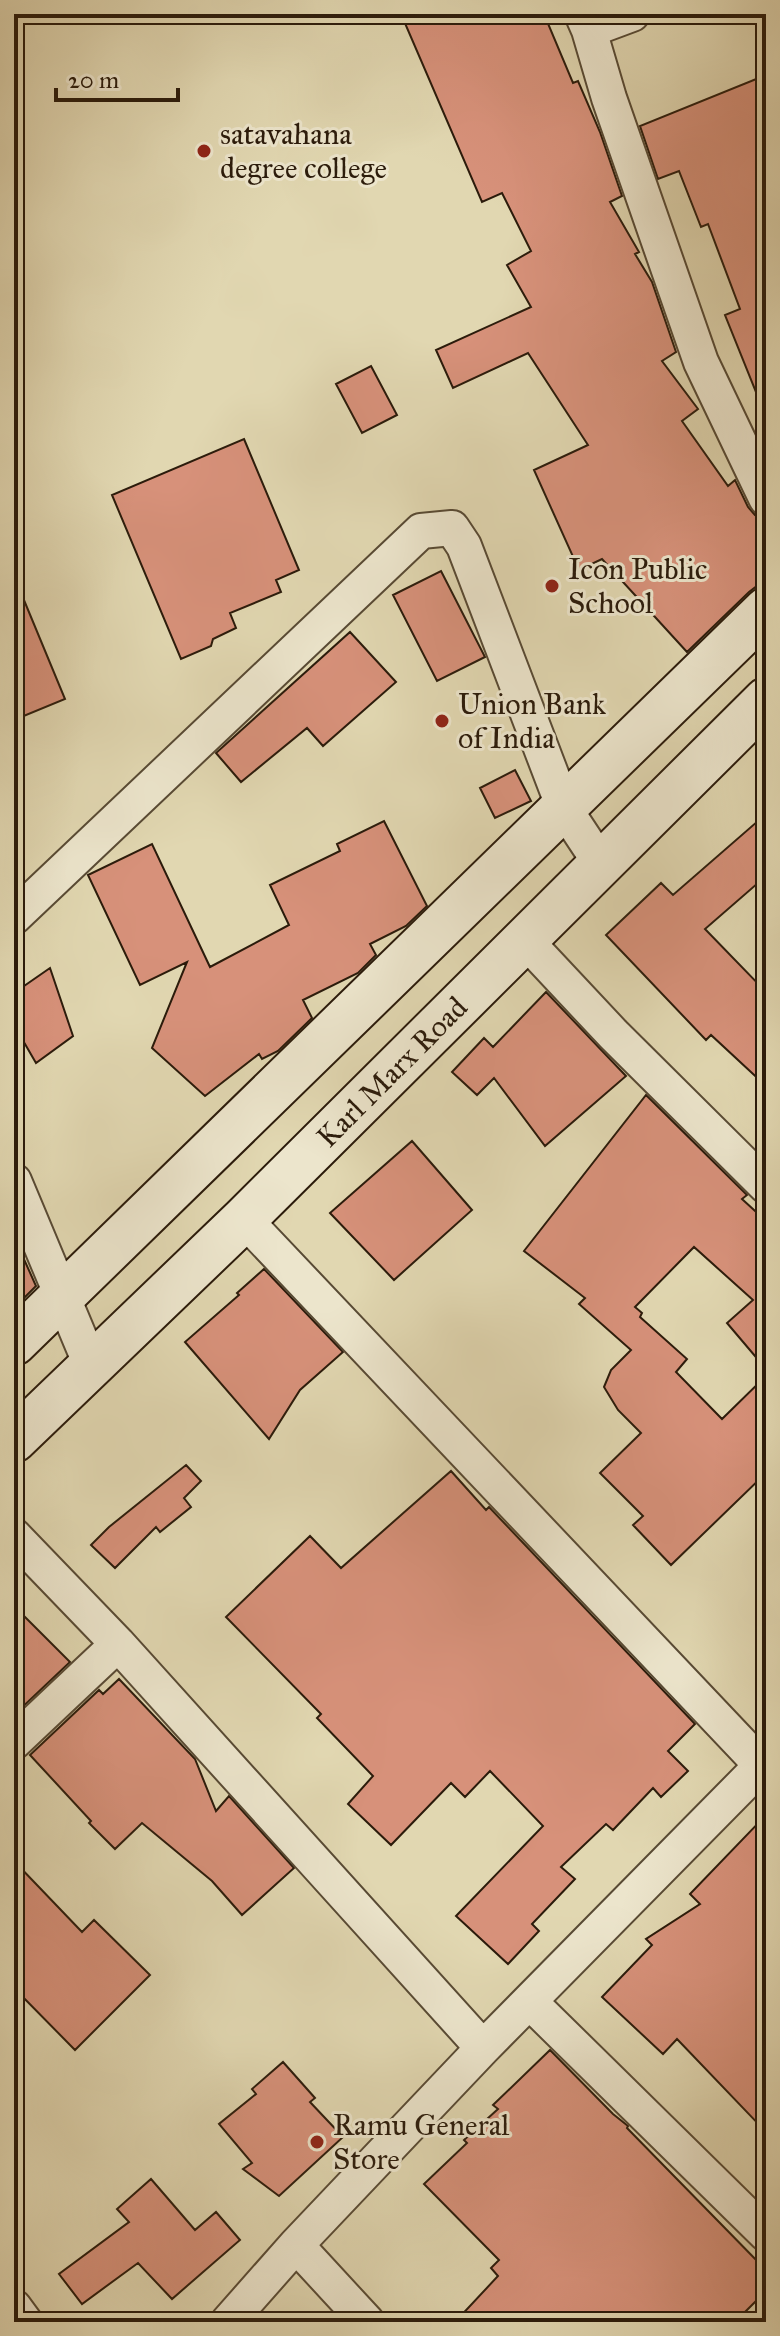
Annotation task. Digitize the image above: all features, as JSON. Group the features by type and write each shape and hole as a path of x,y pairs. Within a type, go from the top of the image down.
{"main road":[{"path":"14,1343 766,610"},
{"name":"Karl Marx Road","path":"14,1440 244,1219 766,700"}],"street":[{"path":"632,14 585,22 701,362 766,498"},
{"path":"14,917 421,531 452,528 464,546 564,808 601,864"},
{"path":"525,940 613,1034 766,1186"},
{"path":"14,1181 91,1365"},
{"path":"228,2322 296,2245 483,2048 764,1766 244,1219"},
{"path":"14,1536 118,1644 483,2048"},
{"path":"14,1742 118,1644"},
{"path":"530,2002 766,2234"},
{"path":"296,2245 367,2322"},
{"path":"14,2307 25,2322"}],"building":[{"path":"401,14 544,14 573,83 578,81 622,196 610,202 639,252 635,254 652,282 676,352 662,361 698,409 682,421 728,486 735,480 748,507 755,515 766,518 766,579 687,652 602,559 579,570 534,470 588,445 528,353 453,388 436,350 531,307 507,265 531,251 502,193 482,202"},
{"path":"766,75 764,412 725,315 740,309 708,224 701,227 679,171 658,179 640,126"},
{"path":"371,366 397,415 362,433 336,384"},
{"path":"244,439 299,570 276,580 281,592 230,613 236,628 213,639 211,646 181,659 112,495"},
{"path":"441,571 485,657 437,681 393,595"},
{"path":"14,576 65,699 14,720"},
{"path":"350,632 396,682 323,746 307,728 241,782 216,753"},
{"path":"515,770 531,801 495,818 480,788"},
{"path":"766,814 766,876 705,929 766,992 766,1086 711,1035 706,1040 606,935 661,883 673,895"},
{"path":"384,821 427,906 406,926 370,944 376,955 358,973 303,1000 312,1018 278,1051 262,1059 259,1054 205,1096 152,1048 187,962 140,985 88,875 152,844 210,967 289,925 270,885 340,851 337,844"},
{"path":"50,968 73,1036 36,1063 14,1025 14,993"},
{"path":"546,992 626,1076 545,1146 494,1078 477,1095 452,1072 484,1038 493,1047"},
{"path":"646,1095 747,1195 742,1199 766,1221 766,1369 727,1323 753,1300 694,1247 635,1307 642,1313 640,1317 687,1359 676,1372 722,1419 766,1376 766,1473 671,1565 633,1525 643,1516 600,1473 641,1433 618,1410 604,1387 611,1370 631,1350 579,1304 585,1298 524,1251"},
{"path":"412,1141 472,1210 394,1280 330,1213"},
{"path":"14,1237 36,1286 14,1308"},
{"path":"264,1269 343,1352 300,1390 269,1439 185,1342"},
{"path":"186,1465 201,1481 184,1498 191,1507 160,1532 156,1527 115,1568 91,1545"},
{"path":"451,1471 695,1724 668,1751 688,1771 661,1797 653,1788 613,1830 606,1824 561,1867 575,1879 532,1924 539,1931 508,1964 456,1916 543,1826 490,1771 465,1797 451,1783 391,1845 348,1804 373,1776 317,1718 321,1714 226,1617 310,1536 341,1568"},
{"path":"14,1606 70,1662 14,1715"},
{"path":"119,1679 195,1759 216,1811 229,1796 294,1868 242,1915 212,1881 142,1823 115,1849 30,1755 99,1690 103,1694"},
{"path":"766,1815 766,2132 677,2039 663,2054 602,1997 652,1945 646,1939 700,1904 690,1894"},
{"path":"14,1861 82,1932 94,1920 150,1975 75,2050 14,1988"},
{"path":"550,2050 628,2126 766,2270 766,2291 735,2322 455,2322 498,2276 491,2268 499,2260 424,2184 467,2143 464,2140 498,2109 493,2105"},
{"path":"283,2062 315,2098 310,2102 343,2137 279,2196 243,2169 252,2163 219,2124 256,2094 252,2089"},
{"path":"151,2179 195,2230 216,2212 240,2240 172,2299 138,2263 82,2304 59,2274 129,2222 117,2209"}],"place":[{"name":"satavahana degree college","path":"204,151"},
{"name":"Icon Public School","path":"552,586"},
{"name":"Union Bank of India","path":"442,721"},
{"name":"Ramu General Store","path":"317,2142"}]}
